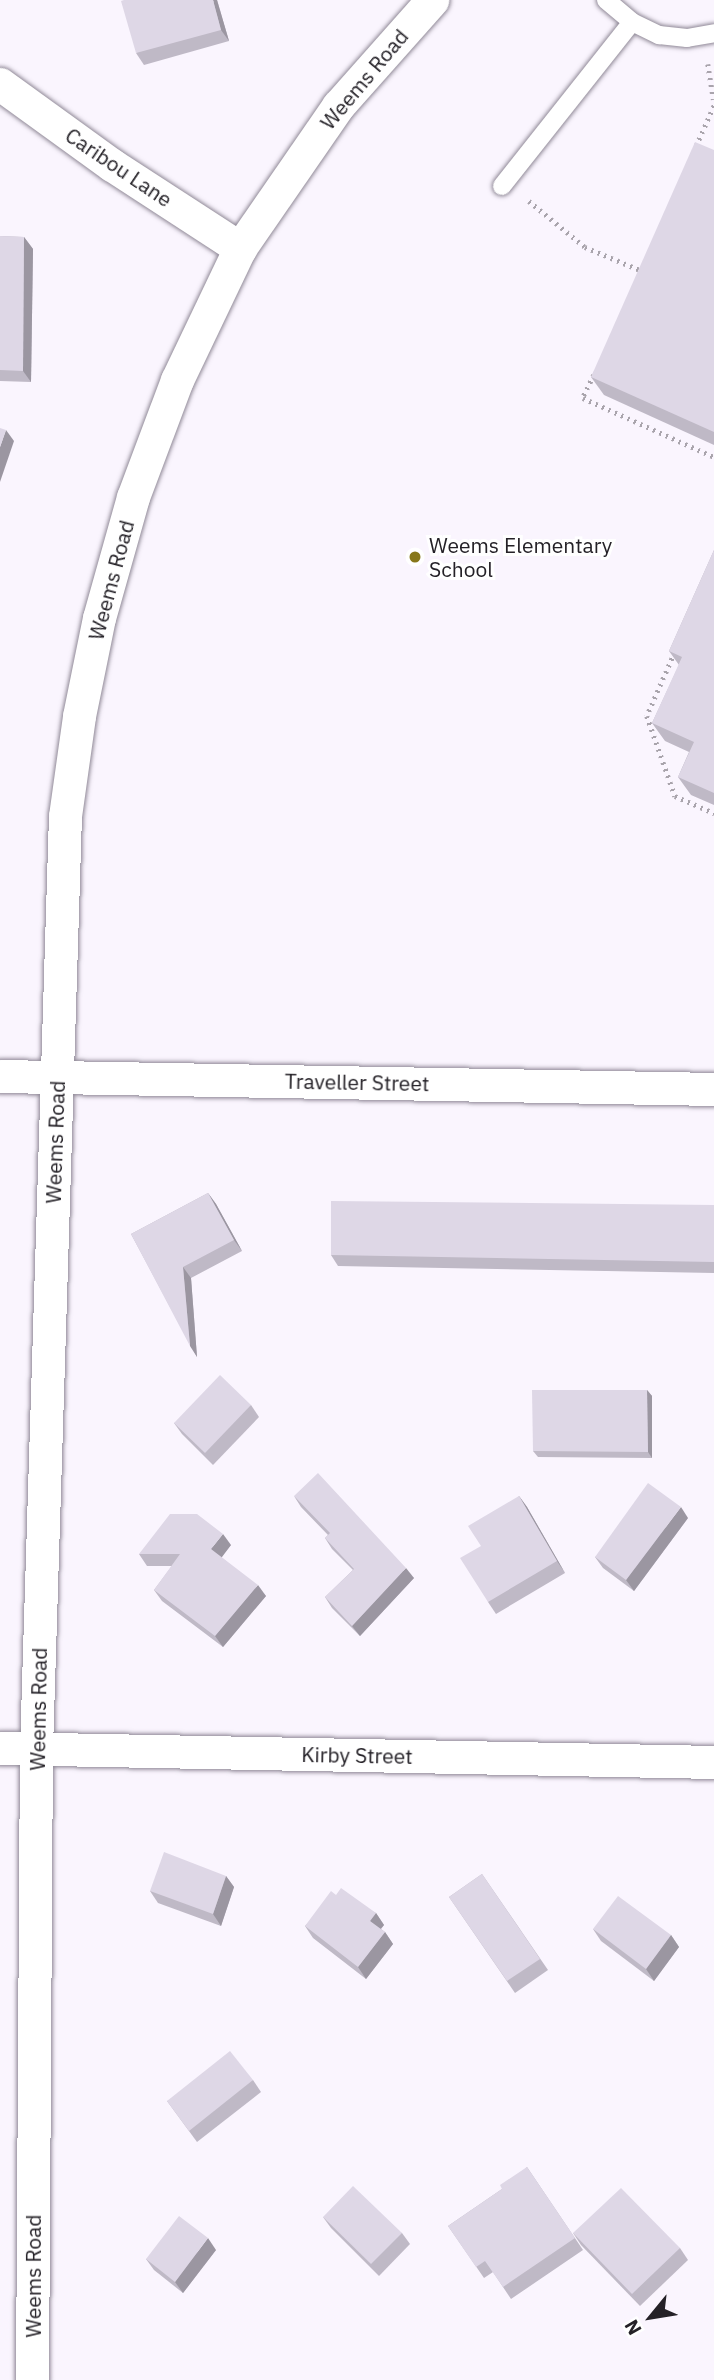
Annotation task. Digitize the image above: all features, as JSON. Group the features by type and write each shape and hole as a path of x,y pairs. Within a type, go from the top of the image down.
{"street":[{"name":"Weems Road","path":"32,2380 36,1748 65,816 99,618 133,497 177,380 240,248 338,106 432,0"},
{"name":"Caribou Lane","path":"0,84 112,165 240,248"},
{"name":"Traveller Street","path":"0,1076 714,1089"},
{"name":"Kirby Street","path":"0,1748 714,1762"}],"lane":[{"path":"606,0 632,22 659,35 687,38 714,33"},
{"path":"504,185 632,22"}],"path":[{"path":"691,156 714,105"},
{"path":"504,185 585,247 640,270"},
{"path":"634,283 646,257"},
{"path":"595,372 583,398 714,457"},
{"path":"680,640 647,716 675,796 714,813"}],"building":[{"path":"213,0 221,30 136,53 121,1"},
{"path":"695,142 714,150 714,432 591,377"},
{"path":"0,236 24,237 23,371 0,370"},
{"path":"0,428 6,430 0,447"},
{"path":"714,550 714,793 678,777 694,742 652,723 682,657 669,651"},
{"path":"208,1193 234,1240 183,1267 190,1346 131,1234"},
{"path":"331,1201 714,1205 714,1262 331,1255"},
{"path":"220,1375 251,1405 205,1453 174,1423"},
{"path":"532,1390 647,1390 648,1452 533,1451"},
{"path":"318,1473 406,1568 352,1626 325,1597 354,1569 325,1538 330,1533 294,1496"},
{"path":"648,1483 681,1507 626,1580 595,1557"},
{"path":"519,1496 557,1561 488,1602 460,1558 481,1546 468,1526"},
{"path":"170,1514 197,1514 223,1534 211,1549 258,1585 215,1636 154,1590 180,1554 139,1554"},
{"path":"164,1852 226,1876 213,1914 150,1891"},
{"path":"482,1874 540,1959 507,1981 449,1897"},
{"path":"341,1888 376,1913 370,1921 385,1932 358,1967 305,1926 331,1891 336,1895"},
{"path":"618,1896 671,1935 646,1969 593,1929"},
{"path":"230,2051 253,2080 189,2131 167,2101"},
{"path":"527,2167 575,2238 503,2287 485,2261 476,2267 448,2226 502,2189 500,2185"},
{"path":"353,2186 402,2233 371,2264 323,2217"},
{"path":"621,2188 680,2248 632,2294 573,2233"},
{"path":"179,2216 208,2238 175,2282 146,2259"}],"place":[{"name":"Weems Elementary School","path":"415,557"}]}
